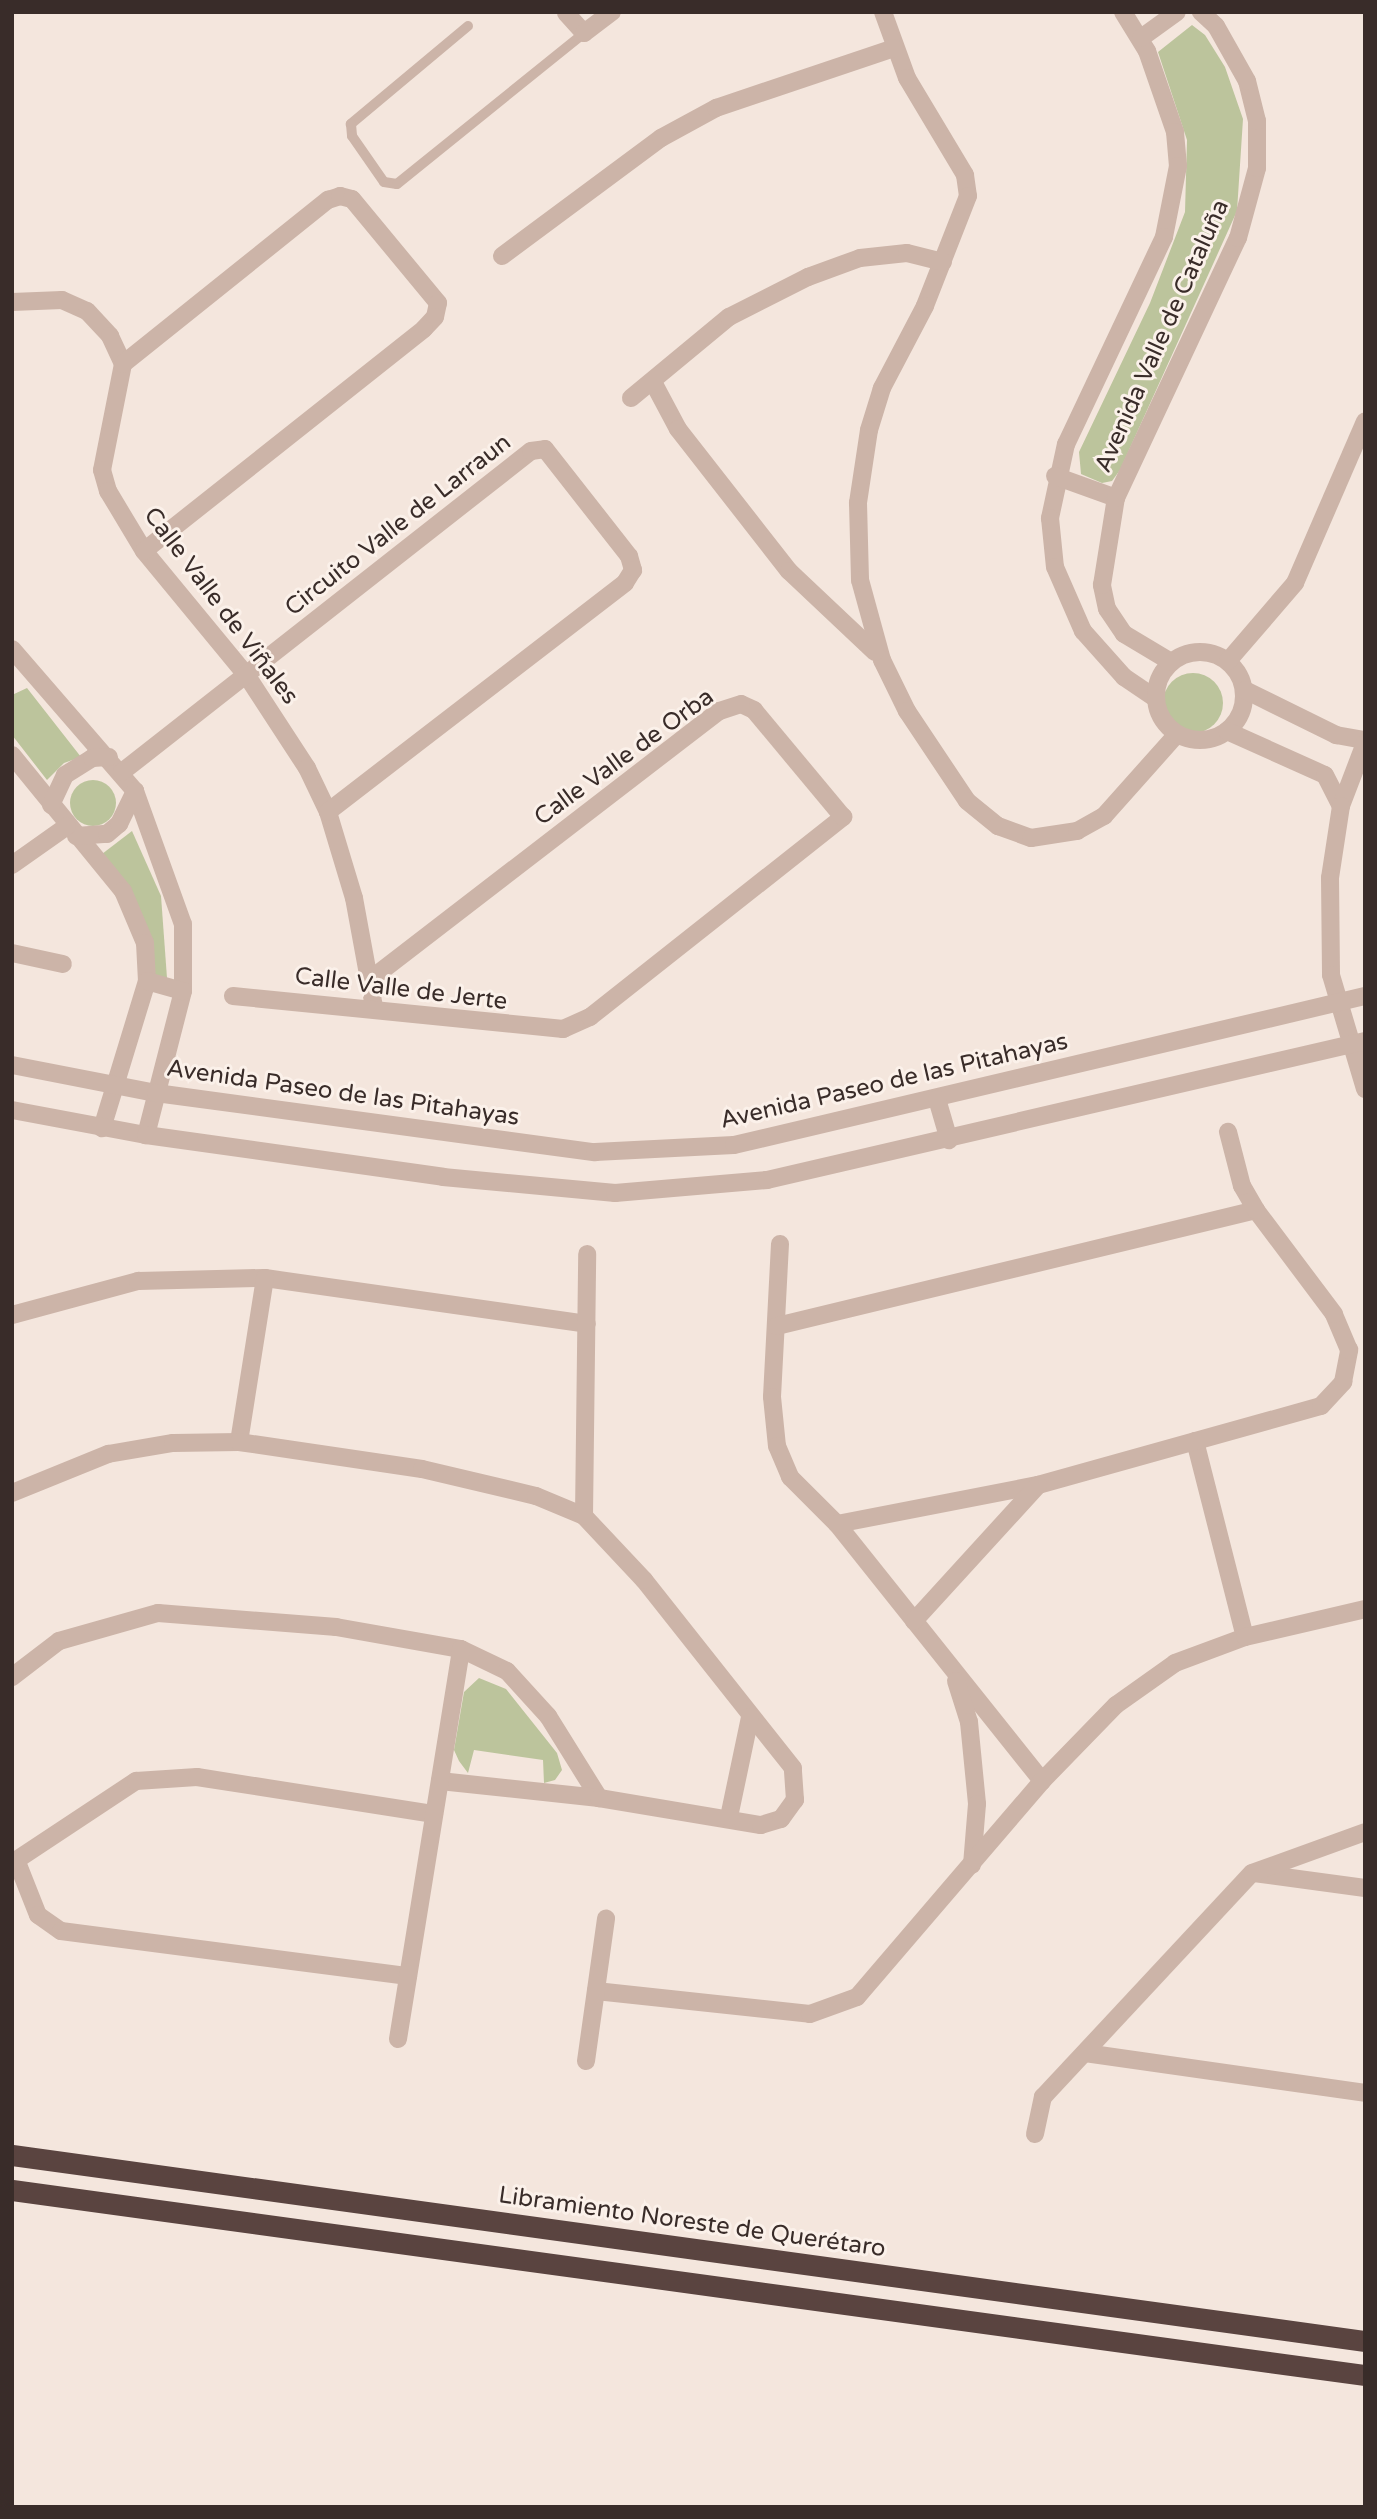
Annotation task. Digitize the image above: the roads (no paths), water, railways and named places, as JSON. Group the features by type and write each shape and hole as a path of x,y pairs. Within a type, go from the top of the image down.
{"highway":[{"name":"Libramiento Noreste de Querétaro","path":"12,2155 1365,2341"},
{"path":"12,2190 1365,2375"}],"street":[{"path":"566,13 584,33 612,12"},
{"path":"883,12 894,48 965,175 963,219 882,388 858,503 860,580 883,660 907,711 967,801 998,826 1031,838 1077,831 1104,816 1177,734"},
{"name":"Avenida Valle de Cataluña","path":"1123,12 1141,38 1175,132 1178,166 1164,237 1055,476 1050,518 1065,594 1098,653 1155,698"},
{"path":"1141,38 1177,12"},
{"name":"Avenida Valle de Cataluña","path":"1171,662 1124,634 1107,609 1102,574 1116,498 1238,238 1258,168 1256,121 1247,80 1216,26 1201,12"},
{"path":"502,256 661,138 716,108 894,48"},
{"path":"12,302 62,299 87,311 110,336 123,365 328,200 340,196 352,199 438,303 435,317 424,329 144,551"},
{"path":"631,398 729,317 808,277 860,258 907,253 943,262"},
{"name":"Calle Valle de Viñales","path":"123,365 102,470 108,491 144,551 247,676 328,812 354,898 374,1007"},
{"path":"653,382 678,429 789,571 883,660"},
{"path":"1228,661 1295,583 1365,421"},
{"name":"Circuito Valle de Larraun","path":"122,772 531,450 555,455 629,556 633,570 625,583 328,812"},
{"path":"1055,476 1116,498"},
{"path":"12,649 122,772 135,791 183,924 183,991 146,1135"},
{"path":"1245,690 1237,720 1227,731 1202,740 1177,734 1165,723 1155,698 1171,662 1195,652 1228,661 1245,690 1336,735 1365,741 1341,806 1330,878 1331,975 1338,1001 1357,1043 1365,1089"},
{"name":"Calle Valle de Orba","path":"369,981 719,711 741,704 754,710 843,817 590,1017 564,1029"},
{"path":"1227,731 1325,775 1341,806"},
{"path":"12,755 72,831 102,863 136,916 145,943 147,981 102,1128"},
{"path":"51,805 65,775 92,758 109,757"},
{"path":"12,865 72,831 107,834 120,824 135,791"},
{"path":"12,953 63,964"},
{"path":"147,981 183,991"},
{"name":"Calle Valle de Jerte","path":"233,996 374,1007 564,1029"},
{"name":"Avenida Paseo de las Pitahayas","path":"12,1065 156,1093 595,1152 734,1145 1365,996"},
{"path":"12,1110 146,1135 443,1177 615,1193 767,1180 949,1140 1357,1043"},
{"path":"937,1099 949,1140"},
{"path":"837,1524 1038,1485 1321,1406 1343,1382 1349,1350 1334,1314 1255,1210 1242,1186 1228,1132"},
{"path":"777,1326 1255,1210"},
{"path":"780,1244 772,1398 777,1446 790,1477 837,1524 1042,1781"},
{"path":"584,1516 587,1254"},
{"path":"12,1315 138,1281 265,1278 587,1324"},
{"path":"239,1442 265,1278"},
{"path":"1195,1441 1245,1637"},
{"path":"12,1493 108,1454 173,1443 239,1442 422,1469 536,1496 584,1516 644,1580 793,1769 795,1800 781,1819 761,1825 729,1817 600,1798 440,1781"},
{"path":"914,1621 1038,1485"},
{"path":"596,1991 810,2014 857,1997 1042,1781 1116,1705 1175,1663 1245,1637 1365,1609"},
{"path":"12,1677 59,1641 158,1613 336,1627 461,1649 507,1671 548,1716 600,1798"},
{"path":"398,2039 461,1649"},
{"path":"953,1671 971,1736 977,1804 972,1865"},
{"path":"729,1817 750,1717"},
{"path":"408,1976 61,1931 38,1915 15,1863 136,1781 197,1777 434,1814"},
{"path":"1035,2134 1043,2098 1252,1873 1365,1832"},
{"path":"1252,1873 1365,1888"},
{"path":"586,2061 606,1918"},
{"path":"1085,2053 1365,2093"}],"lane":[{"path":"468,26 351,124 352,136 384,182 397,184 584,33"}]}
